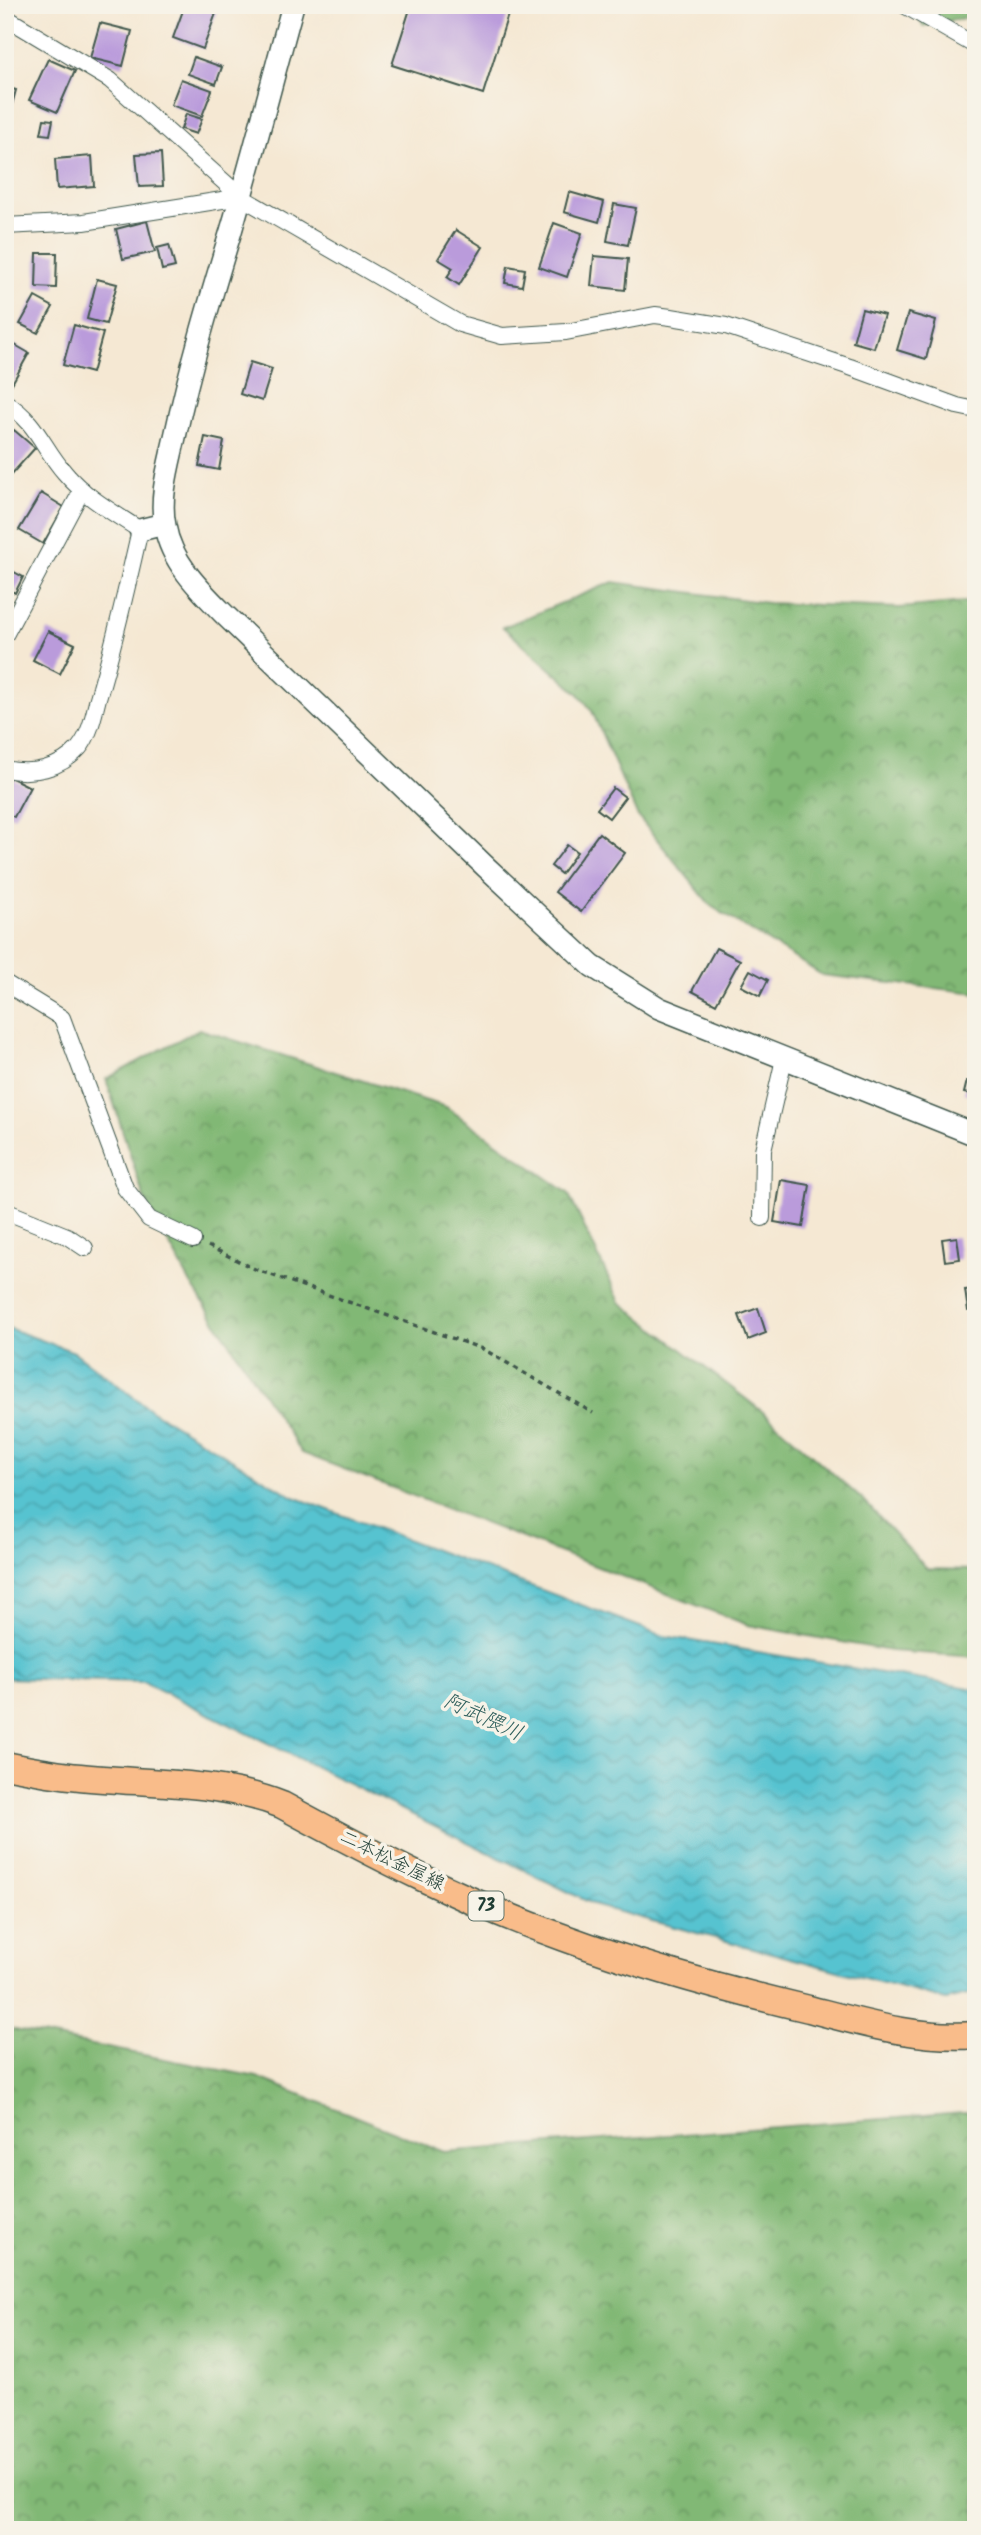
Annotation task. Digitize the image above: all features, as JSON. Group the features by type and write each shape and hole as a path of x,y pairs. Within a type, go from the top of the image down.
{"main road":[{"name":"二本松金屋線","path":"5,1765 82,1777 208,1787 265,1798 399,1868 565,1938 753,1996 868,2024 941,2036 976,2035"}],"street":[{"path":"293,5 183,397 165,486 164,524 175,554 205,595 592,966 659,1008 976,1135"},
{"path":"904,5 976,46"},
{"path":"5,17 110,80 241,197 460,324 502,336 566,332 655,315 726,326 957,406 976,410"},
{"path":"5,226 84,222 241,197"},
{"path":"5,402 20,411 36,428 64,472 82,490 140,530 164,524"},
{"path":"5,635 82,490"},
{"path":"5,769 17,772 50,768 66,761 82,745 110,657 140,530"},
{"path":"5,984 62,1018 125,1188 149,1219 193,1240"},
{"path":"762,1218 763,1150 784,1059"},
{"path":"5,1211 67,1236 85,1248"}],"path":[{"path":"193,1240 230,1255 257,1270 483,1349 593,1413"}],"green space":[{"path":"912,5 976,5 976,16 923,26"},
{"path":"613,582 768,603 899,608 976,601 976,993 822,975 711,906 637,815 592,711 579,694 503,627"},
{"path":"199,1029 446,1107 568,1193 620,1302 763,1412 864,1501 927,1569 976,1570 976,1657 891,1651 748,1625 302,1453 191,1284 144,1198 106,1079"},
{"path":"5,2028 257,2077 444,2152 976,2112 976,2530 5,2530"}],"water":[{"name":"阿武隈川","path":"5,1327 74,1352 152,1411 294,1497 664,1636 976,1689 976,1993 946,2000 597,1906 144,1682 5,1678"}],"building":[{"path":"185,5 219,5 203,49 173,38"},
{"path":"401,5 511,5 483,94 392,65 410,9"},
{"path":"100,23 132,31 123,66 90,58"},
{"path":"194,57 222,67 216,84 188,74"},
{"path":"48,59 75,71 57,112 29,100"},
{"path":"181,79 212,90 202,116 171,105"},
{"path":"5,87 16,90 6,127 5,126"},
{"path":"186,114 202,119 196,134 181,129"},
{"path":"44,119 53,120 50,135 41,134"},
{"path":"161,153 163,186 139,187 136,154"},
{"path":"92,156 94,186 57,189 55,159"},
{"path":"569,192 604,202 599,222 564,212"},
{"path":"614,204 636,208 628,245 607,241"},
{"path":"147,221 155,252 123,259 116,229"},
{"path":"554,223 582,233 567,277 539,267"},
{"path":"456,230 483,247 459,285 447,277 453,268 438,259"},
{"path":"169,245 175,267 162,270 157,248"},
{"path":"37,253 57,253 56,288 36,287"},
{"path":"594,256 628,259 625,290 591,286"},
{"path":"508,266 525,269 522,286 505,283"},
{"path":"97,279 117,284 106,324 87,319"},
{"path":"35,297 53,307 38,333 20,324"},
{"path":"862,309 884,315 874,348 853,342"},
{"path":"908,313 936,321 926,359 897,350"},
{"path":"74,325 103,333 92,373 63,365"},
{"path":"10,342 29,353 9,389 5,387 5,350"},
{"path":"250,362 272,369 262,401 240,394"},
{"path":"14,430 35,448 10,476 5,472 5,440"},
{"path":"205,437 224,441 219,470 199,466"},
{"path":"41,493 64,507 43,544 19,530"},
{"path":"5,567 23,577 15,593 5,588"},
{"path":"48,631 75,644 60,674 33,660"},
{"path":"10,777 30,787 14,817 5,812 5,786"},
{"path":"613,788 625,797 609,818 597,809"},
{"path":"599,833 625,853 581,912 555,892"},
{"path":"567,845 577,852 561,874 551,866"},
{"path":"716,948 740,960 716,1004 692,991"},
{"path":"750,970 768,980 760,996 741,986"},
{"path":"967,1081 976,1083 976,1096 964,1093"},
{"path":"781,1180 810,1185 803,1227 774,1222"},
{"path":"957,1237 960,1259 945,1261 942,1239"},
{"path":"976,1289 976,1310 968,1311 965,1290"},
{"path":"758,1308 766,1333 748,1340 739,1315"}]}
